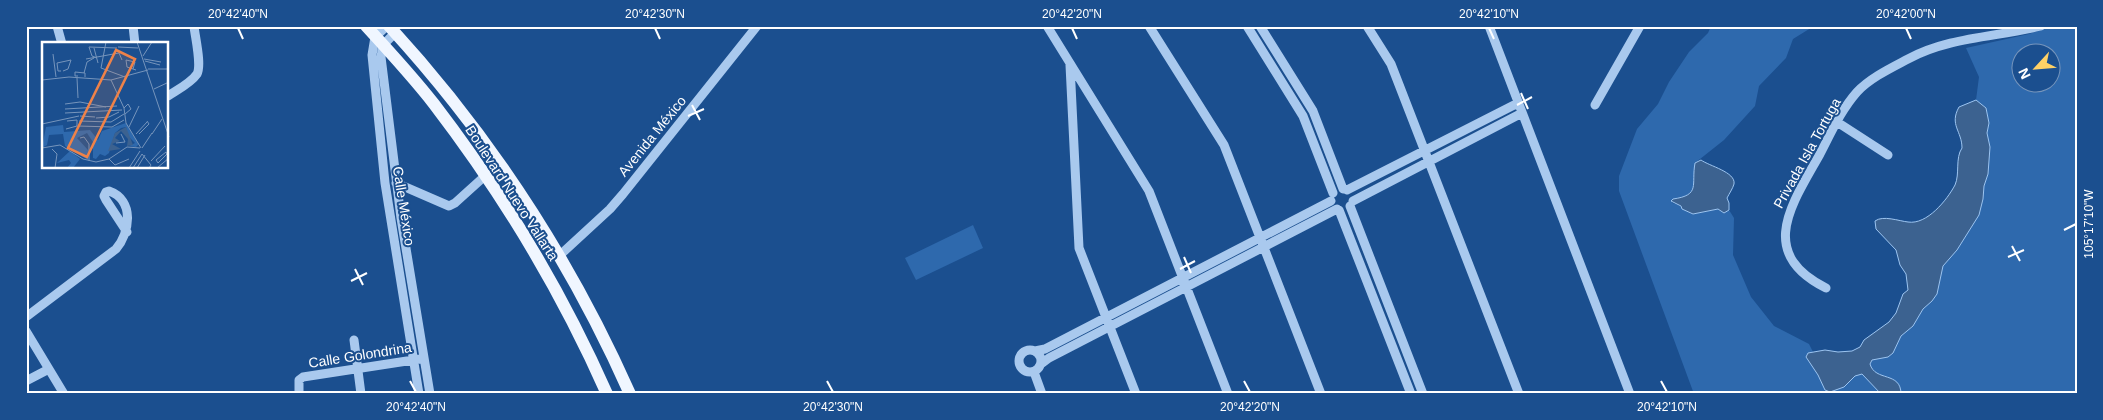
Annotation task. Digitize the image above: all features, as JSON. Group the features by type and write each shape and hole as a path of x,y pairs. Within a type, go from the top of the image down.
{"main road":[{"name":"Boulevard Nuevo Vallarta","path":"366,26 432,102 486,175 559,295 608,394"},
{"name":"Boulevard Nuevo Vallarta","path":"390,29 484,142 560,255 592,314 630,394"}],"street":[{"path":"58,26 62,42"},
{"path":"133,26 135,42"},
{"path":"169,95 198,73 199,65 194,26"},
{"name":"Avenida México","path":"560,255 616,202 757,26"},
{"path":"1046,26 1149,191 1228,394"},
{"path":"1149,26 1224,144 1321,394"},
{"path":"1247,26 1303,116 1332,197 1411,394"},
{"path":"1260,26 1313,111 1345,189 1351,195 1351,204 1423,394"},
{"path":"1367,26 1391,64 1519,394"},
{"path":"1489,26 1630,394"},
{"path":"1596,105 1640,26"},
{"name":"Privada Isla Tortuga","path":"1826,288 1812,280 1796,265 1787,247 1785,227 1787,216 1794,200 1837,122 1858,91 1874,79 1926,50 2041,26"},
{"path":"379,41 390,29"},
{"name":"Calle México","path":"379,41 396,183 430,394"},
{"name":"Calle México","path":"379,41 372,55 385,183 419,394"},
{"path":"1070,64 1079,248 1136,394"},
{"path":"1262,242 1332,197 1336,191 1345,189 1518,103"},
{"path":"1034,372 1049,358 1108,322 1262,242 1338,210 1347,209 1351,204 1430,161 1522,114"},
{"path":"1837,122 1888,154"},
{"path":"396,183 449,206 455,203 486,175"},
{"path":"26,318 116,249 124,240 127,232"},
{"path":"1034,372 1024,370 1020,361 1025,352 1045,349 1108,322"},
{"path":"26,331 64,394"},
{"path":"354,340 361,394"},
{"path":"1034,351 1041,359 1041,364"},
{"name":"Calle Golondrina","path":"299,394 299,380 303,378 425,359"},
{"path":"26,381 49,369"},
{"path":"1034,372 1042,394"}],"shaded area":[{"path":"1711,26 1814,26 1793,39 1786,58 1759,86 1755,106 1724,140 1695,163 1694,183 1691,192 1688,195 1673,199 1672,203 1693,214 1718,209 1724,213 1729,210 1734,218 1733,255 1751,297 1774,326 1809,344 1813,352 1825,350 1838,352 1852,351 1860,347 1864,340 1889,322 1896,313 1903,294 1908,290 1906,274 1900,265 1896,250 1876,229 1875,221 1882,218 1909,222 1923,220 1942,204 1955,185 1962,148 1955,119 1956,113 1959,107 1976,100 1979,77 1966,48 2029,34 2052,26 2077,26 2077,394 1694,394 1619,191 1619,176 1637,129 1658,104 1669,82 1689,52 1708,33"},
{"path":"1976,100 1986,108 1989,123 1987,133 1990,147 1988,174 1979,215 1957,250 1943,266 1937,294 1932,301 1923,309 1913,326 1901,336 1893,353 1888,357 1872,360 1870,364 1877,373 1897,382 1901,394 1881,394 1862,374 1855,376 1844,387 1830,392 1825,390 1806,357 1808,353 1825,350 1838,352 1852,351 1860,347 1864,340 1889,322 1896,313 1903,294 1908,290 1906,274 1900,265 1896,250 1876,229 1875,221 1887,218 1915,222 1929,216 1942,204 1955,185 1962,148 1955,119 1956,113 1959,107"},
{"path":"1701,160 1727,173 1733,180 1734,184 1727,198 1729,210 1724,213 1718,209 1693,214 1671,201 1688,195 1691,192 1694,183 1695,163"},
{"path":"973,225 983,248 916,280 905,258"}]}
